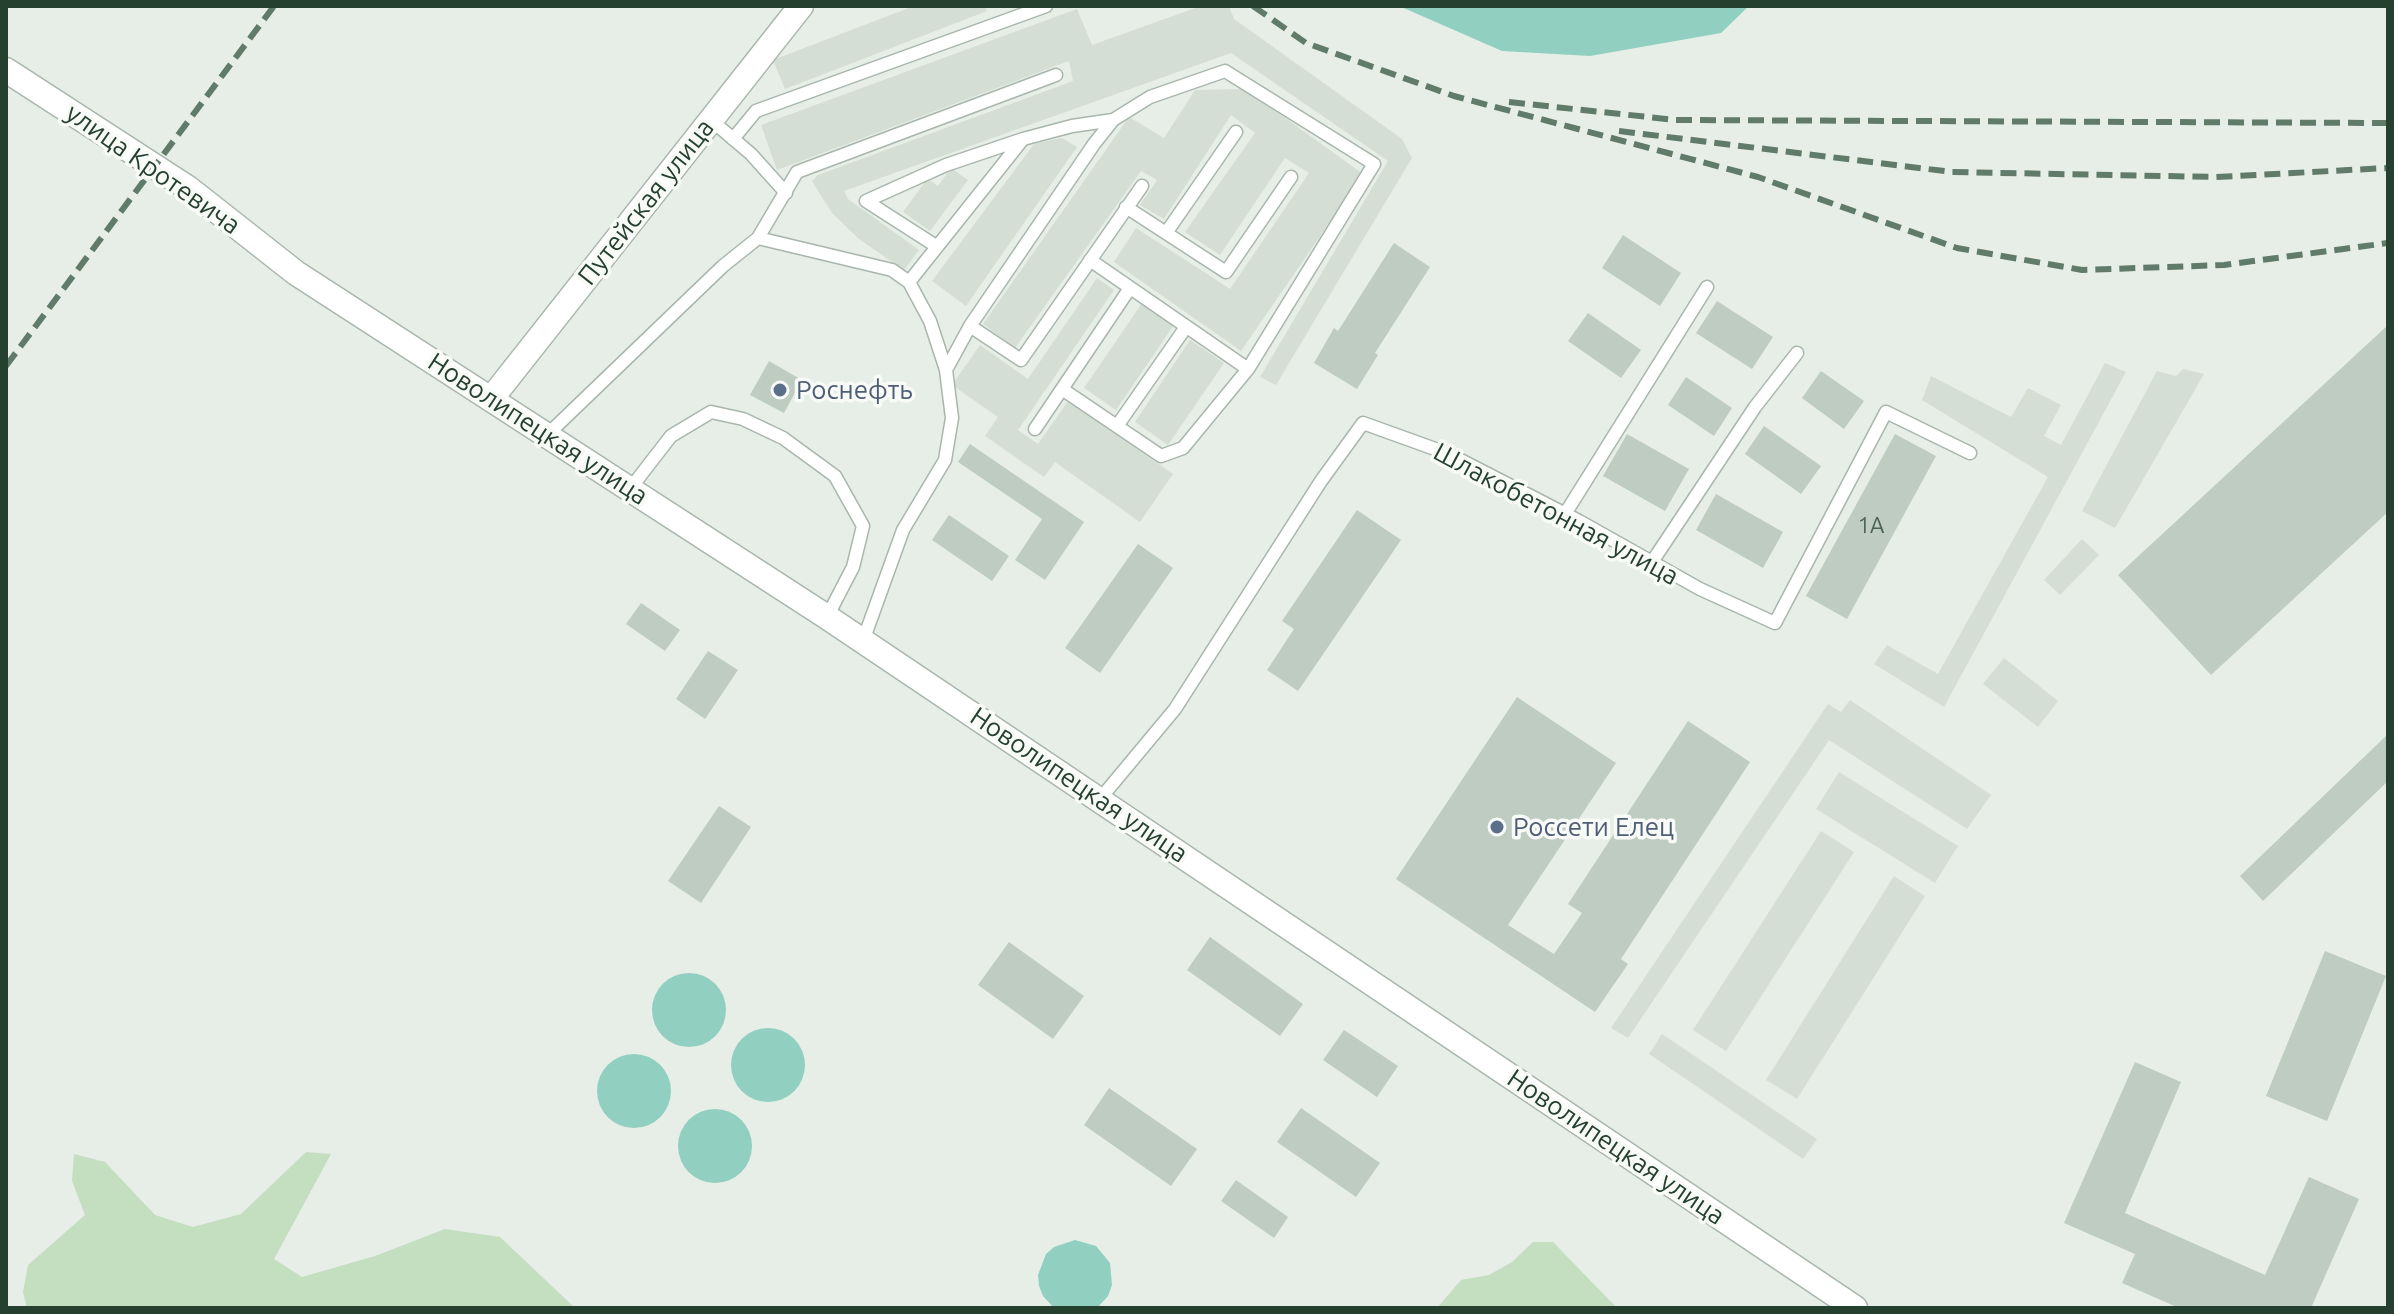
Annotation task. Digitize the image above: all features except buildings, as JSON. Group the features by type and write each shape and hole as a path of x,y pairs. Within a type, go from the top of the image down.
{"street":[{"name":"Путейская улица","path":"491,399 801,6"},
{"name":"улица Кротевича","path":"6,70 188,188 296,273"},
{"name":"Новолипецкая улица","path":"296,273 827,617 1855,1308"}],"lane":[{"path":"733,139 756,111 1046,6"},
{"path":"946,370 970,326 1094,144 1113,120 1150,97 1225,71 1374,164 1248,369 1183,448 1161,456 1062,389"},
{"path":"547,435 712,277 758,238 797,172 1056,75"},
{"path":"711,120 751,154 786,193"},
{"path":"936,246 866,201 946,165 1023,139 1072,126 1113,120"},
{"path":"1166,233 1236,132"},
{"path":"909,282 1023,139"},
{"path":"1126,207 1226,272 1291,177"},
{"path":"970,326 1021,360 1142,186"},
{"path":"758,238 892,270 909,282 930,321 946,370 952,418 945,460 903,530 863,641"},
{"path":"1090,260 1248,369"},
{"path":"1565,514 1707,287"},
{"path":"1035,429 1130,288"},
{"path":"1117,426 1186,327"},
{"path":"1652,562 1755,407 1797,353"},
{"path":"630,489 671,436 711,412 743,419 783,438 835,476 863,526 853,567 827,617"},
{"name":"Шлакобетонная улица","path":"1100,799 1175,709 1321,481 1363,423 1449,454 1700,589 1775,623 1886,412 1970,453"}],"shaded area":[{"path":"914,6 985,6 987,11 785,89 773,60"},
{"path":"1201,6 1229,6 1234,19 1402,139 1412,158 1276,385 1260,377 1388,161 1231,53 844,191 848,199 919,250 904,270 859,239 832,213 812,181 818,175 1073,81 1069,61 777,170 761,125 1077,9 1092,45"},
{"path":"1399,6 1749,6 1721,33 1590,56 1502,51"},
{"path":"1245,89 1363,174 1241,351 1114,262 1136,228 1230,289 1309,173 1285,158 1220,255 1185,232 1255,133 1231,115 1164,219 1140,205 1157,180 1141,171 1015,348 983,324 1129,117 1164,138 1195,90"},
{"path":"1062,138 1077,147 966,306 932,281 1034,144"},
{"path":"951,168 968,180 930,231 903,212 927,179 938,186"},
{"path":"1097,278 1114,290 1018,430 1038,444 1068,401 1173,474 1140,522 1055,462 1044,477 985,436 998,417 952,385 980,345 1028,379"},
{"path":"1142,303 1174,325 1116,410 1084,388"},
{"path":"1190,340 1224,363 1168,445 1135,422"},
{"path":"2105,363 2126,372 1944,707 1874,664 1887,645 1938,674 2048,477 1922,400 1931,376 2011,417 2028,388 2061,405 2044,436 2061,445"},
{"path":"2183,369 2204,374 2115,528 2082,511 2157,371 2176,376"},
{"path":"2082,539 2099,555 2060,595 2044,580"},
{"path":"2004,658 2058,701 2038,727 1983,684"},
{"path":"1850,700 1991,795 1967,829 1829,740 1628,1038 1611,1028 1828,704 1841,712"},
{"path":"1839,772 1958,846 1935,883 1816,809"},
{"path":"1821,831 1854,852 1726,1051 1693,1030"},
{"path":"1894,876 1925,896 1797,1099 1766,1080"},
{"path":"689,973 710,979 720,989 726,1010 720,1031 710,1041 689,1047 668,1041 658,1031 652,1010 658,989 668,979"},
{"path":"768,1028 789,1034 799,1044 805,1065 799,1086 789,1096 768,1102 747,1096 737,1086 731,1065 737,1044 747,1034"},
{"path":"1662,1034 1817,1139 1803,1159 1649,1054"},
{"path":"634,1054 655,1060 665,1070 671,1091 665,1112 655,1122 634,1128 613,1122 603,1112 597,1091 603,1070 613,1060"},
{"path":"715,1109 736,1115 746,1125 752,1146 746,1167 736,1177 715,1183 694,1177 684,1167 678,1146 684,1125 694,1115"},
{"path":"306,1152 331,1154 274,1259 302,1277 375,1256 445,1229 500,1237 575,1308 27,1308 23,1292 28,1265 85,1215 72,1181 74,1154 105,1162 155,1215 193,1227 241,1214"},
{"path":"1075,1240 1096,1246 1110,1263 1112,1285 1108,1296 1097,1308 1054,1308 1039,1286 1038,1275 1046,1254 1054,1247"},
{"path":"1533,1242 1553,1242 1617,1308 1437,1308 1461,1280 1489,1275 1512,1262"}],"railway":[{"path":"6,366 274,6"},
{"path":"1253,6 1306,43 1454,96 1758,177 1957,248 2082,270 2224,265 2388,243"},
{"path":"1509,102 1676,120 2388,123"},
{"path":"1619,131 1952,172 2216,177 2388,168"}],"place":[{"name":"Роснефть","path":"780,390"},
{"name":"Россети Елец","path":"1497,827"}]}
